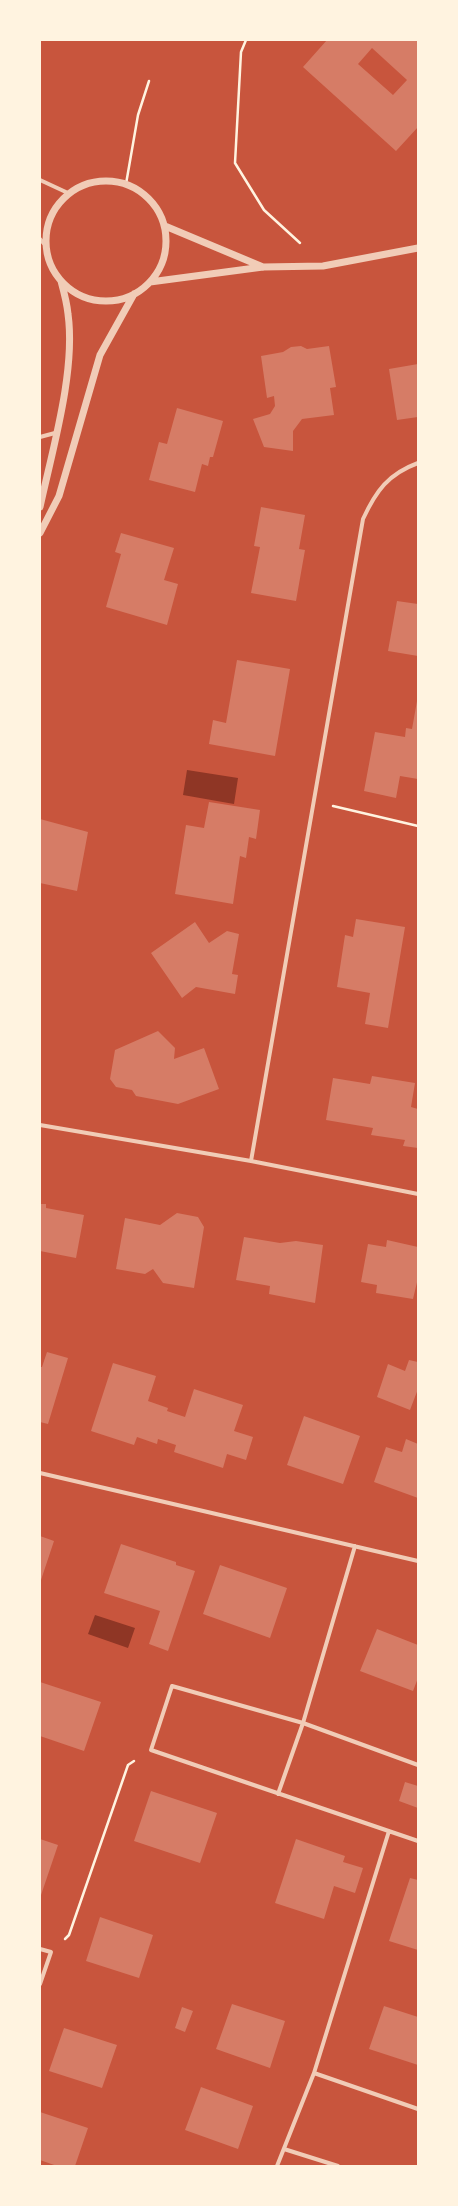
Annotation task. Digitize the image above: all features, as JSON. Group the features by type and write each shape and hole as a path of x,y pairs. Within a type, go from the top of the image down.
{"street":[{"path":"40,180 68,193"},
{"path":"106,181 126,184 144,193 157,208 165,226 166,246 161,266 150,282 134,294 115,301 95,300 76,293 61,281 50,265 46,246 47,227 55,208 68,193 86,184 106,181"},
{"path":"165,226 263,267"},
{"path":"40,240 46,246"},
{"path":"150,282 263,267 323,266 418,248"},
{"path":"40,507 62,403 69,350 68,315 61,281"},
{"path":"40,534 59,496 100,355 134,294"},
{"path":"40,437 55,434"},
{"path":"250,1161 363,519 374,494 390,479 407,467 418,463"},
{"path":"40,1125 250,1161 418,1194"},
{"path":"40,1473 418,1561"},
{"path":"278,1794 303,1723 355,1546"},
{"path":"418,1765 303,1723 172,1686 151,1750 418,1841"},
{"path":"277,2166 314,2073 389,1831"},
{"path":"40,1949 52,1952 40,1984"},
{"path":"314,2073 418,2109"},
{"path":"284,2148 338,2166"}],"path":[{"path":"246,40 241,52 235,163 264,210 323,266"},
{"path":"126,184 138,115 149,81"},
{"path":"313,801 418,826"},
{"path":"52,1952 69,1935 128,1765 151,1750"}],"shaded area":[{"path":"187,770 238,778 234,804 183,795"},
{"path":"95,1615 135,1628 128,1648 88,1634"}],"building":[{"path":"327,40 418,40 418,127 396,151 303,67","holes":["372,48 407,80 393,95 358,64"]},
{"path":"301,346 307,349 329,346 336,387 330,388 334,415 302,419 293,431 293,451 264,447 253,419 270,414 275,406 274,396 267,398 261,356 283,352 291,347"},
{"path":"418,364 418,417 397,420 389,369"},
{"path":"177,408 223,421 213,457 210,457 208,466 202,464 195,492 149,480 159,442 167,444"},
{"path":"261,507 305,515 299,549 305,550 296,601 251,593 260,547 254,546"},
{"path":"121,533 174,548 164,580 178,584 167,625 106,607 121,554 115,552"},
{"path":"397,601 418,604 418,656 388,651"},
{"path":"237,660 290,669 275,756 209,744 213,720 226,723"},
{"path":"417,701 418,779 400,776 396,798 364,791 375,732 405,737 406,728 412,729"},
{"path":"209,802 260,810 256,839 249,837 246,858 240,856 233,904 175,894 186,825 204,828"},
{"path":"40,819 88,832 77,891 40,883"},
{"path":"356,919 405,927 388,1028 365,1024 370,993 337,987 345,935 353,937"},
{"path":"195,922 209,943 227,931 239,934 232,974 238,975 235,994 196,987 182,998 151,953"},
{"path":"158,1031 175,1048 174,1059 204,1048 219,1089 178,1104 136,1096 132,1090 116,1087 110,1079 115,1050"},
{"path":"372,1076 415,1083 411,1107 418,1109 418,1148 403,1146 405,1140 371,1135 373,1128 326,1120 333,1078 370,1084"},
{"path":"40,1204 46,1204 46,1208 84,1215 76,1258 40,1251"},
{"path":"177,1213 198,1217 204,1227 194,1288 163,1283 153,1269 145,1274 116,1269 125,1218 160,1225"},
{"path":"244,1237 280,1243 296,1241 323,1245 315,1303 269,1294 270,1286 236,1280"},
{"path":"387,1240 418,1247 418,1278 413,1299 376,1293 377,1285 361,1282 368,1244 386,1247"},
{"path":"47,1352 68,1358 48,1424 40,1422 40,1367 42,1367"},
{"path":"409,1360 418,1362 418,1389 410,1410 377,1397 388,1364 405,1371"},
{"path":"113,1363 156,1376 148,1401 168,1408 167,1411 185,1417 194,1389 243,1405 234,1431 253,1437 246,1460 227,1454 223,1468 174,1452 176,1445 158,1439 157,1444 137,1437 134,1445 91,1431"},
{"path":"304,1416 360,1436 343,1484 287,1465"},
{"path":"406,1439 418,1444 418,1498 374,1482 386,1447 402,1452"},
{"path":"40,1536 54,1541 40,1583"},
{"path":"121,1544 176,1562 176,1565 195,1571 168,1651 149,1644 160,1611 104,1593"},
{"path":"220,1565 287,1588 270,1638 203,1614"},
{"path":"377,1629 418,1645 418,1678 413,1691 360,1671"},
{"path":"40,1682 101,1702 84,1751 40,1736"},
{"path":"405,1782 418,1786 418,1808 399,1801"},
{"path":"151,1791 217,1813 200,1863 134,1841"},
{"path":"40,1839 58,1845 40,1898"},
{"path":"296,1839 345,1856 343,1862 363,1868 355,1893 334,1886 324,1919 275,1903"},
{"path":"410,1878 418,1880 418,1950 389,1941"},
{"path":"100,1917 153,1935 139,1978 86,1961"},
{"path":"232,2004 285,2021 270,2068 216,2049"},
{"path":"384,2006 418,2017 418,2065 369,2049"},
{"path":"182,2007 193,2011 185,2032 175,2028"},
{"path":"64,2028 117,2045 102,2088 49,2071"},
{"path":"201,2087 253,2106 238,2149 185,2130"},
{"path":"40,2112 88,2128 75,2166 57,2166 40,2160"}]}
